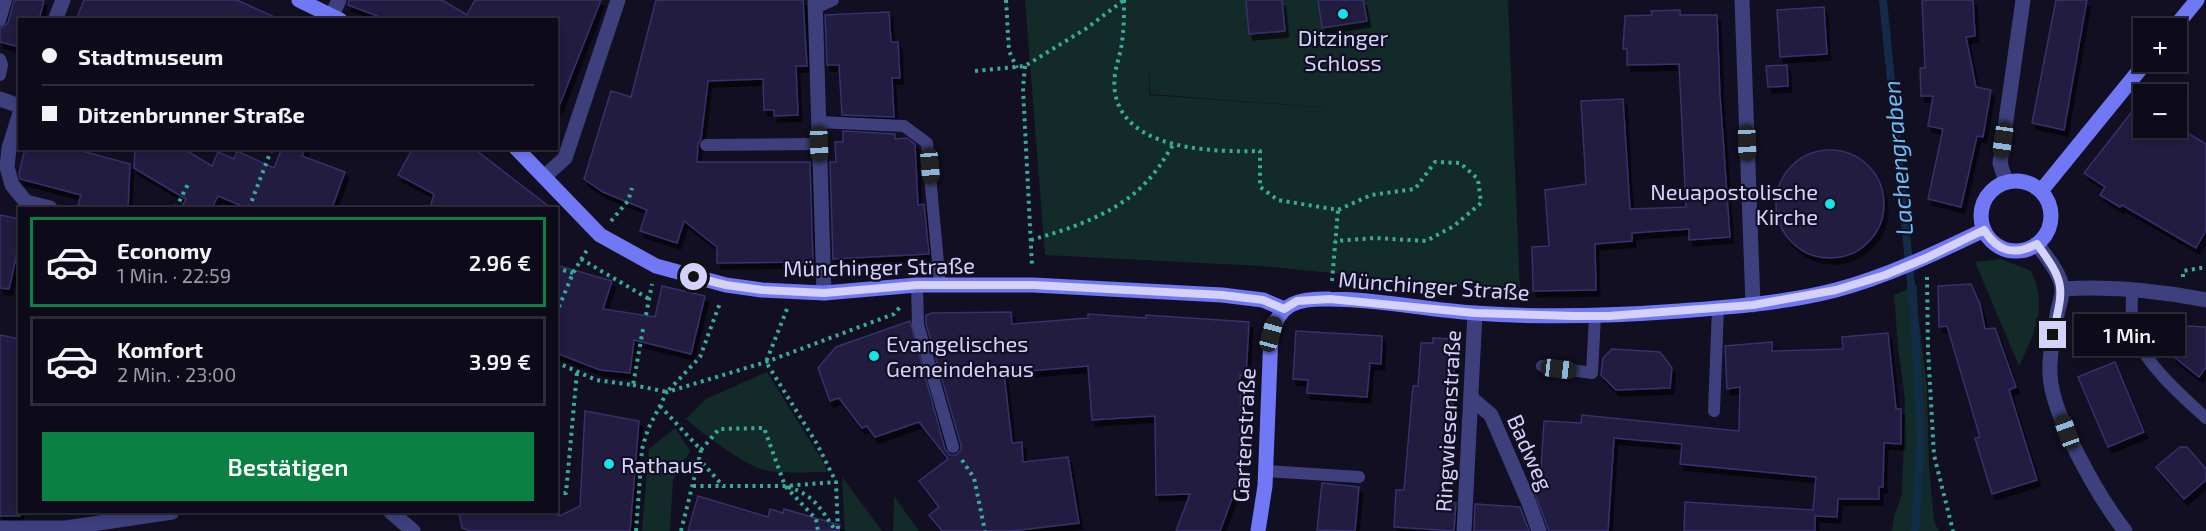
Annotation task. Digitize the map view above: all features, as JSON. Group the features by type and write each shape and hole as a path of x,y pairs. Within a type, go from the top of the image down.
{"main road":[{"path":"299,0 336,17"},
{"path":"2182,18 2197,0"},
{"path":"2041,191 2138,72"},
{"name":"Münchinger Straße","path":"518,150 600,235 656,266 726,285 794,292 824,293 917,285 1033,285 1222,295 1263,300 1284,309 1297,301 1330,299 1475,313 1595,316 1753,305 1836,290 1885,275 1984,230"},
{"path":"2018,180 2030,183 2041,191 2049,203 2052,218 2047,233 2037,244 2026,250 2013,251 2001,248 1991,241 1984,230 1981,219 1982,207 1987,196 1995,187 2018,180"},
{"name":"Gartenstraße","path":"1258,531 1266,471 1271,334 1275,319 1284,309"}],"street":[{"path":"56,18 63,0"},
{"path":"336,17 339,0"},
{"path":"544,177 565,158 618,0"},
{"path":"1742,0 1753,305"},
{"path":"2006,182 2000,163 2023,0"},
{"path":"815,4 824,293"},
{"path":"0,99 18,105"},
{"path":"18,119 9,148 7,167 12,185 26,202 46,207"},
{"path":"2037,244 2057,274 2062,289 2053,335 2050,376 2056,401 2067,432 2097,489 2125,531"},
{"path":"2062,289 2088,287 2181,295 2206,300"},
{"name":"Ringwiesenstraße","path":"1464,531 1475,313"},
{"name":"Badweg","path":"1472,398 1491,415 1539,531"},
{"path":"0,528 66,528 165,513"},
{"path":"392,513 413,531"}],"lane":[{"path":"0,20 6,0"},
{"path":"815,4 833,0"},
{"path":"0,59 2,65 0,75"},
{"path":"819,122 904,126 927,143 940,285"},
{"path":"706,145 819,144"},
{"path":"917,285 918,325 953,447"},
{"path":"2132,291 2135,337 2159,371 2206,418"},
{"path":"1714,411 1718,308"},
{"path":"1542,366 1592,373 1595,316"},
{"path":"1266,471 1359,477"}],"path":[{"path":"1006,0 1009,51 1017,68"},
{"path":"975,71 1025,66 1087,28 1124,0"},
{"path":"1124,0 1122,44 1114,70 1115,92 1121,111 1136,128 1173,145 1232,151 1260,151 1260,187 1278,200 1338,210 1371,195 1415,189 1434,162 1460,163 1478,179 1481,203 1454,226 1426,241 1375,238 1335,240"},
{"path":"1025,66 1023,88 1033,285"},
{"path":"1031,240 1078,226 1130,197 1154,173 1173,145"},
{"path":"249,207 271,150"},
{"path":"176,207 189,182"},
{"path":"1330,299 1338,210"},
{"path":"558,309 573,273 588,249"},
{"path":"582,259 649,299"},
{"path":"646,315 656,266"},
{"path":"2183,271 2206,267"},
{"path":"558,269 573,273"},
{"path":"636,531 642,449 648,429 667,392 700,357 726,285"},
{"path":"558,363 596,380 667,392 766,362 894,314 917,285"},
{"path":"766,362 794,292"},
{"path":"1928,294 1928,350 1934,455 1953,531"},
{"path":"633,385 644,329"},
{"path":"766,362 817,444 836,482 837,531"},
{"path":"558,494 566,493 577,372"},
{"path":"660,405 701,450"},
{"path":"681,531 701,450 718,429 764,428 785,486 816,519 818,531"},
{"path":"953,447 974,478 985,531"},
{"path":"699,459 723,486"},
{"path":"693,486 785,486 836,482"},
{"path":"785,486 803,492 818,505 837,531"}],"green space":[{"path":"1025,0 1508,0 1520,292 1262,266 1045,255","holes":["1149,62 1150,94 1358,110 1149,95"]},
{"path":"2001,259 2031,271 2039,296 2034,331 2019,366 1975,262"},
{"path":"1917,285 1927,388 1929,465 1934,522 1939,531 1892,531 1902,494 1905,400 1894,295"},
{"path":"767,372 824,463 827,472 783,472 758,468 720,446 686,419 706,399"},
{"path":"675,428 690,451 673,480 670,531 642,531 649,449"},
{"path":"842,477 882,531 845,531"},
{"path":"894,496 919,531 893,531"}],"building":[{"path":"14,0 44,0 40,18 18,18 18,46 0,42 0,28 8,23"},
{"path":"84,0 237,0 277,18 77,18"},
{"path":"349,0 442,0 467,15 475,0 601,0 558,109 558,18 383,18 348,5"},
{"path":"656,0 803,0 807,66 796,66 798,115 774,116 774,110 764,110 763,79 708,81 697,162 810,162 813,262 717,263 717,247 684,221 677,243 640,231 647,210 603,192 584,179 611,91 631,97"},
{"path":"1246,0 1282,0 1285,31 1249,34"},
{"path":"1318,0 1363,0 1367,21 1322,28"},
{"path":"1922,0 1973,0 1975,36 1966,37 1976,87 1991,90 1983,137 1977,136 1961,207 1928,199 1943,129 1928,126 1933,96 1921,96 1920,68 1925,68"},
{"path":"2056,0 2087,0 2064,130 2032,123"},
{"path":"1824,7 1827,54 1780,57 1777,10"},
{"path":"1680,10 1680,15 1717,15 1730,237 1689,240 1689,229 1632,233 1632,241 1595,244 1596,290 1533,291 1532,247 1549,246 1545,190 1586,184 1581,101 1623,99 1630,209 1686,207 1679,64 1627,65 1627,49 1623,49 1625,16 1652,15 1651,11"},
{"path":"889,12 891,42 898,42 900,78 892,78 894,117 842,115 839,65 827,65 825,15"},
{"path":"1787,65 1788,86 1768,87 1766,66"},
{"path":"2133,110 2133,138 2187,138 2187,133 2206,144 2206,230 2196,248 2122,205 2120,207 2100,195 2105,187 2084,173"},
{"path":"843,131 895,134 895,139 907,138 915,144 918,205 924,204 929,254 833,259 830,162 836,162 835,142 843,142"},
{"path":"25,150 78,150 130,164 128,207 78,205 81,195 20,179 19,173"},
{"path":"135,150 185,150 212,166 218,152 234,159 237,151 274,168 281,150 304,150 302,156 345,172 332,207 245,207 218,196 212,207 182,207 186,199 134,168"},
{"path":"412,150 476,150 550,207 430,207 434,194 398,175"},
{"name":"Neuapostolische Kirche","path":"1830,150 1851,154 1868,166 1880,183 1884,204 1880,225 1868,242 1851,254 1830,258 1809,254 1792,242 1780,225 1776,204 1780,183 1792,166 1809,154"},
{"path":"0,215 18,219 18,249 9,289 0,288"},
{"path":"558,266 612,281 603,309 655,317 662,286 705,296 691,354 634,340 630,373 600,370 558,354"},
{"path":"1971,284 1980,304 1985,329 1995,328 2016,387 2009,390 2037,480 1992,494 1975,438 1980,437 1947,326 1939,327 1938,286"},
{"path":"1011,312 1012,324 1088,318 1088,314 1146,318 1146,315 1249,322 1246,376 1240,375 1239,493 1234,493 1220,531 1176,531 1190,494 1156,495 1155,416 1092,420 1088,366 1004,373 1012,443 1022,442 1023,462 1068,457 1079,523 1011,531 942,531 929,515 939,507 919,481 948,459 919,422 875,437 867,426 862,428 839,398 830,401 818,368 836,347 910,321 945,449 950,455 956,455 961,450 961,445 926,324 926,315"},
{"path":"2187,326 2206,327 2206,367 2199,377 2173,356 2170,345 2174,333"},
{"path":"1296,331 1382,336 1381,364 1370,363 1367,397 1307,393 1308,380 1293,379"},
{"path":"1888,333 1896,409 1901,409 1901,444 1884,443 1883,487 1879,487 1879,499 1838,499 1837,517 1815,516 1815,531 1684,531 1685,502 1813,510 1816,477 1680,464 1682,444 1614,438 1608,531 1549,531 1532,486 1533,467 1541,468 1544,421 1581,423 1582,415 1739,431 1740,387 1727,389 1725,346 1772,342 1772,351 1843,349 1842,337"},
{"path":"0,335 18,339 18,513 20,516 0,516"},
{"path":"1433,338 1456,339 1444,502 1456,503 1454,531 1394,527 1396,490 1404,490 1413,386 1418,386 1421,343 1433,343"},
{"path":"1612,349 1660,352 1672,368 1670,388 1616,390 1601,375 1603,358"},
{"path":"2115,362 2144,432 2108,447 2078,377"},
{"name":"Rathaus","path":"585,411 639,421 630,531 470,531 462,528 459,513 551,513 560,516 580,506"},
{"path":"2180,447 2187,447 2206,469 2206,480 2184,499 2156,467"},
{"path":"1322,483 1359,487 1355,531 1317,530"},
{"path":"698,496 768,517 770,509 783,513 784,509 840,525 839,531 688,531"},
{"path":"1475,504 1520,507 1529,531 1474,531"}],"waterway":[{"name":"Lachengraben","path":"1883,0 1913,304 1918,381 1921,441 1915,531"}],"place":[{"name":"Ditzinger Schloss","path":"1343,14"},
{"name":"Neuapostolische Kirche","path":"1830,204"},
{"name":"Evangelisches Gemeindehaus","path":"874,356"},
{"name":"Rathaus","path":"609,464"}],"route":[{"path":"694,277 726,285 794,292 824,293 917,285 1033,285 1222,295 1263,300 1284,309 1297,301 1330,299 1475,313 1609,316 1753,305 1836,290 1906,267 1984,230 1991,241 2001,248 2013,251 2026,250 2037,244 2057,274 2062,289 2053,335"}]}
